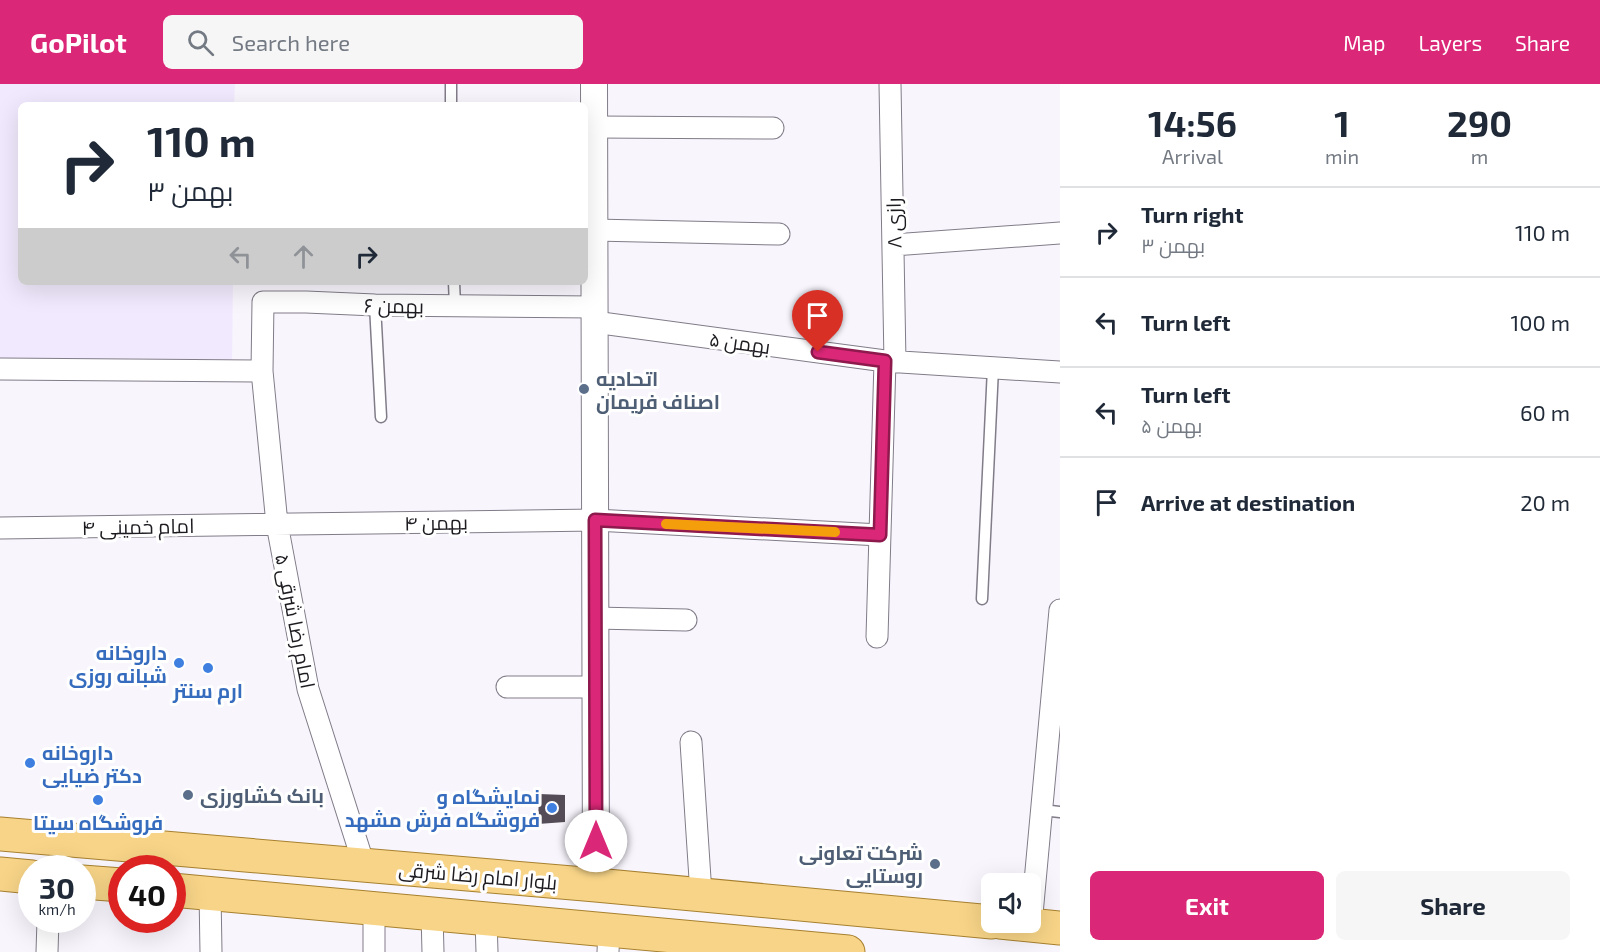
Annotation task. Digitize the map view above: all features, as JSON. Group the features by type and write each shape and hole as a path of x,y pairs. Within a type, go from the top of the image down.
{"main road":[{"name":"بلوار امام رضا شرقی","path":"0,834 701,894 981,921"},
{"path":"0,874 18,876"},
{"path":"186,891 486,919 609,941 848,952"}],"street":[{"path":"594,84 596,885"},
{"name":"رازی ۸","path":"877,637 893,244 890,84"},
{"path":"594,127 773,128"},
{"path":"594,230 779,234"},
{"path":"893,244 1060,233"},
{"name":"بهمن ۶","path":"262,371 263,302 306,292 375,305 455,306 594,315"},
{"name":"بهمن ۵","path":"594,315 890,361 1060,372"},
{"path":"0,369 262,371"},
{"name":"امام رضا شرقی ۵","path":"262,371 277,524 309,688 364,865"},
{"name":"بهمن ۴","path":"277,524 595,520 880,535"},
{"name":"امام خمینی ۴","path":"0,528 277,524"},
{"path":"1040,873 1051,811 1060,610"},
{"path":"595,618 686,620"},
{"path":"507,687 596,687"},
{"path":"691,742 701,894"},
{"path":"210,894 211,952"},
{"path":"374,909 374,952"},
{"path":"432,914 433,952"},
{"path":"486,919 487,952"},
{"path":"47,952 48,933"}],"lane":[{"path":"451,84 451,102"},
{"path":"454,285 455,306"},
{"path":"375,305 381,417"},
{"path":"982,599 993,368"}],"shaded area":[{"path":"0,84 235,84 234,102 18,102 18,285 233,285 232,361 0,359"}],"building":[{"name":"نمایشگاه و فروشگاه فرش مشهد","path":"539,794 565,795 565,822 538,824"}],"slow traffic":[{"path":"666,524 835,532"}],"place":[{"name":"اتحادیه اصناف فریمان","path":"584,389"},
{"name":"داروخانه شبانه روزی","path":"179,663"},
{"name":"ارم سنتر","path":"208,668"},
{"name":"داروخانه دکتر ضیایی","path":"30,763"},
{"name":"بانک کشاورزی","path":"188,795"},
{"name":"فروشگاه سیتا","path":"98,800"},
{"name":"نمایشگاه و فروشگاه فرش مشهد","path":"552,808"},
{"name":"شرکت تعاونی روستایی","path":"935,864"}],"route":[{"path":"596,841 595,520 880,535 885,361 818,352"}]}
